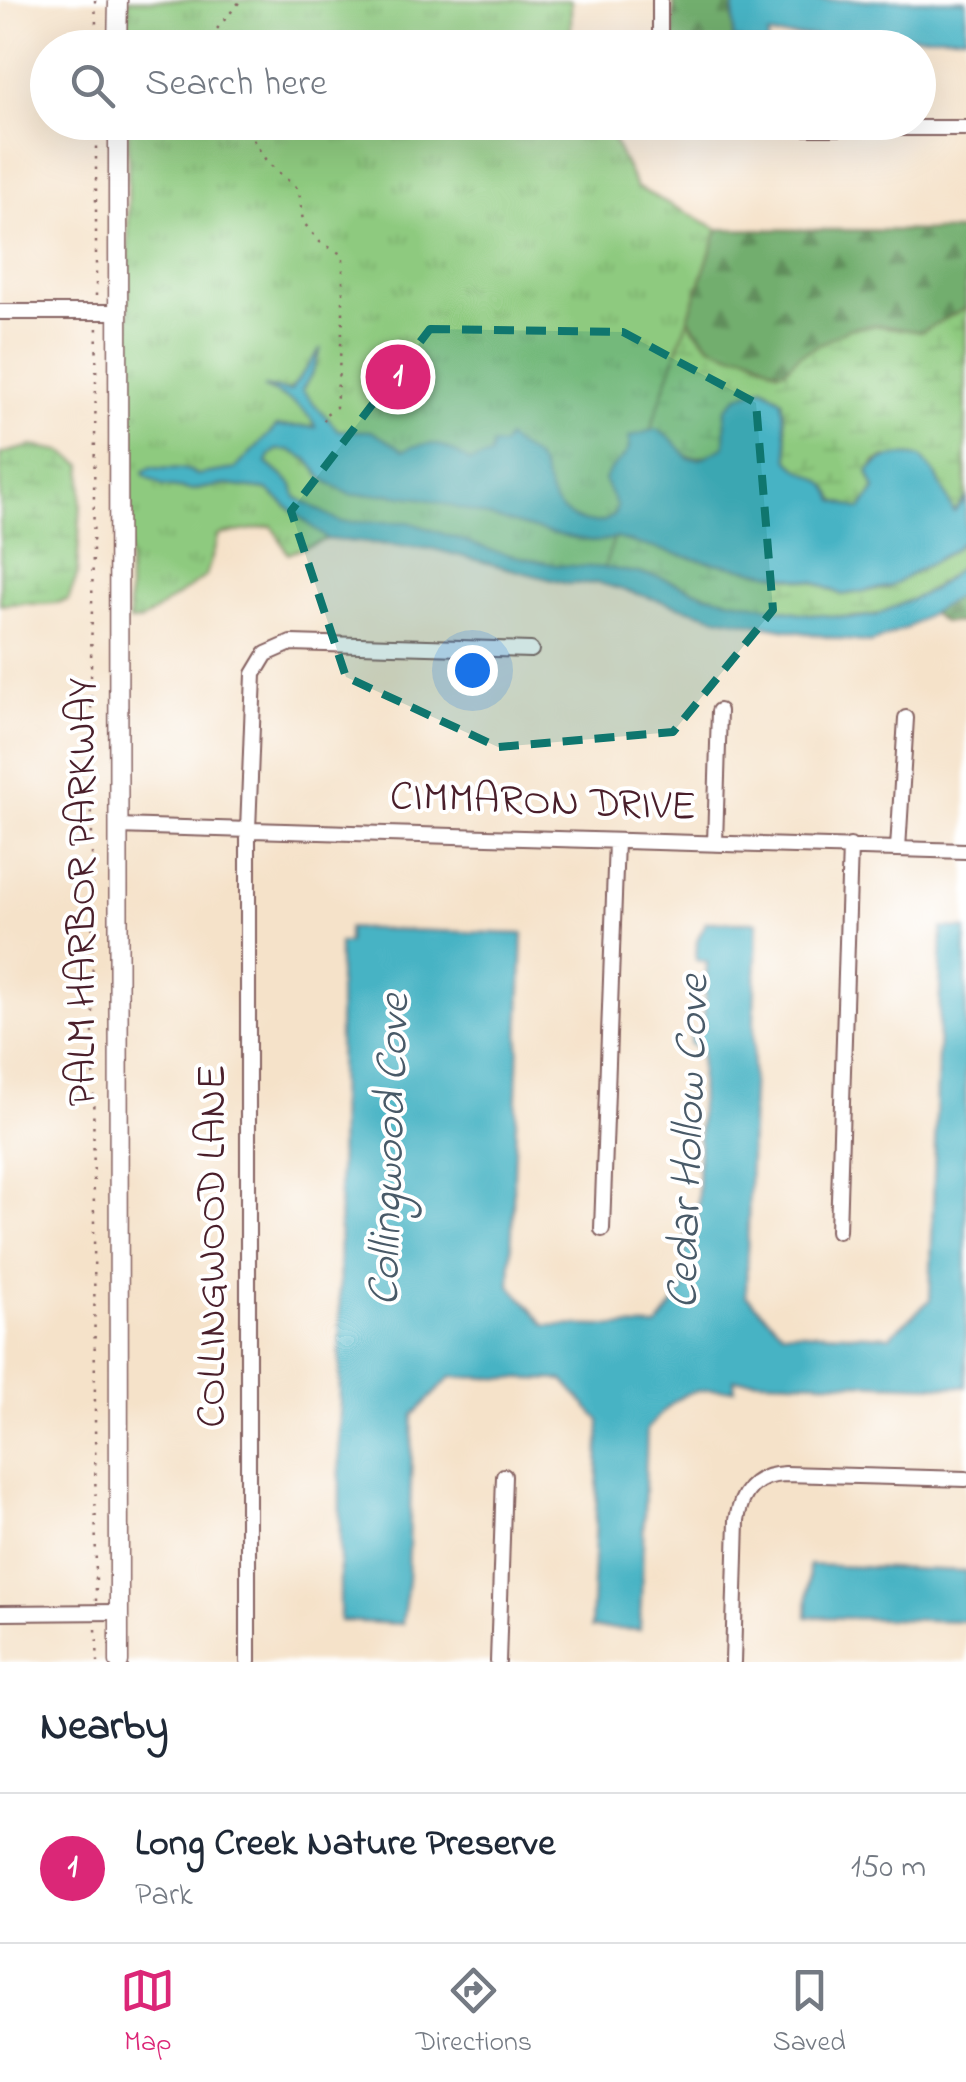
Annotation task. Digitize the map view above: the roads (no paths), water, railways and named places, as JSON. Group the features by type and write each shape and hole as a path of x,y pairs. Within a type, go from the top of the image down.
{"street":[{"path":"118,0 118,30"},
{"path":"660,0 660,30"},
{"path":"936,128 966,128"},
{"name":"PALM HARBOR PARKWAY","path":"118,140 118,1662"},
{"path":"0,312 118,312"},
{"name":"COLLINGWOOD LANE","path":"248,1662 248,830 256,667 272,650 285,644 312,642 530,650"},
{"path":"715,843 719,711"},
{"path":"898,849 906,718"},
{"name":"CIMMARON DRIVE","path":"117,826 966,851"},
{"path":"602,1228 616,841"},
{"path":"838,1231 850,846"},
{"path":"733,1662 737,1520 741,1502 755,1482 785,1474 966,1480"},
{"path":"498,1662 504,1476"},
{"path":"0,1613 118,1612"}],"water":[{"path":"734,0 966,0 966,36 936,36 936,30 733,30"},
{"path":"321,348 302,390 338,430 371,431 404,450 423,444 439,445 470,462 490,456 492,445 502,446 507,438 538,462 558,506 581,520 599,522 614,515 617,507 604,480 625,456 629,437 656,429 673,440 688,458 700,459 725,446 726,409 738,396 764,387 782,400 789,460 826,485 835,501 861,509 875,489 868,472 879,462 899,456 921,457 936,475 954,512 966,498 966,537 955,549 889,587 842,595 815,582 695,559 616,538 596,542 549,533 426,499 350,495 323,479 307,459 289,450 277,450 270,455 267,463 293,485 296,497 340,522 409,522 493,551 556,565 608,568 659,577 707,595 801,613 853,618 876,615 930,591 966,563 966,591 907,628 871,643 839,639 716,617 599,583 568,584 434,549 327,539 267,490 226,485 191,490 163,486 144,475 152,467 186,469 197,475 235,469 277,426 315,427 301,408 263,387 290,391"},
{"name":"Collingwood Cove","path":"706,922 757,922 746,1296 782,1331 890,1336 930,1300 942,928 966,929 966,1387 734,1379 735,1389 704,1390 677,1399 647,1429 640,1630 591,1628 600,1421 563,1380 451,1377 413,1415 408,1581 402,1624 340,1621 339,943 348,943 348,928 523,934 510,1285 546,1325 657,1327 683,1291 686,1232 697,1232 701,1051 690,1044 691,1034 703,1030 707,962 696,960 697,941"},
{"path":"809,1565 966,1571 966,1621 807,1617"}],"place":[{"name":"Long Creek Nature Preserve","path":"398,377"}],"water label":[{"name":"Cedar Hollow Cove","path":"690,1142"}]}
